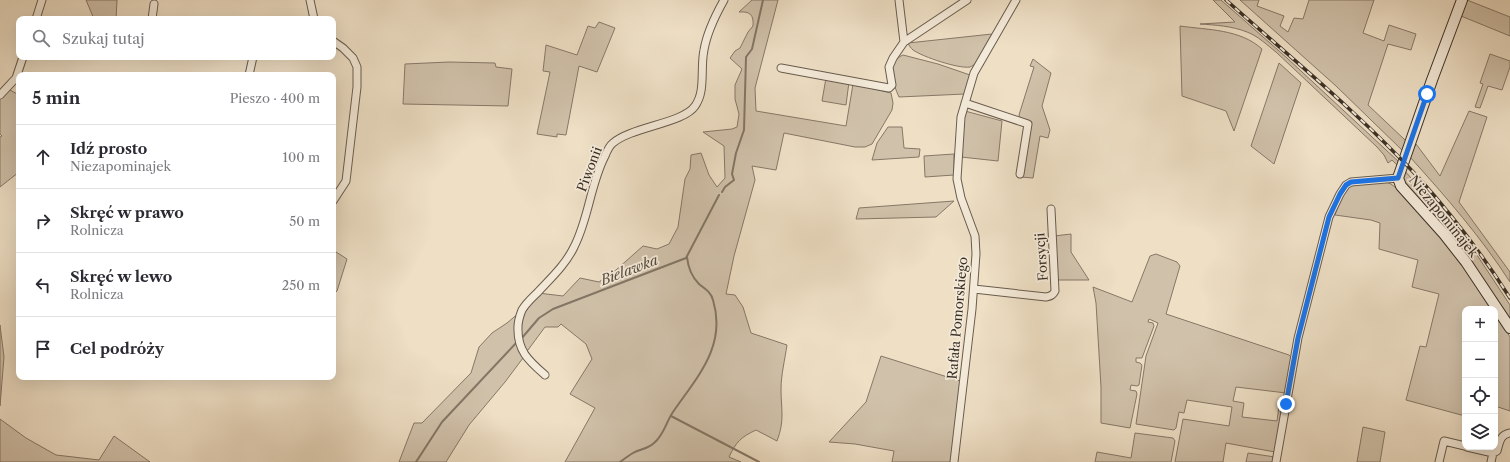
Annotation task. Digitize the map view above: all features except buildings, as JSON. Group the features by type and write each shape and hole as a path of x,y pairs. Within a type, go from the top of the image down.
{"street":[{"path":"37,16 42,0"},
{"path":"310,0 313,16"},
{"name":"Piwonii","path":"545,375 526,357 523,352 518,328 523,309 563,264 574,248 581,230 596,178 611,145 626,135 685,115 696,106 701,87 702,62 708,34 724,0"},
{"path":"899,0 904,42"},
{"path":"781,68 889,88 892,85 889,67 893,58 904,42 967,0"},
{"name":"Rafała Pomorskiego","path":"954,462 974,289 976,254 975,236 961,198 957,179 961,117 974,73 1016,0"},
{"name":"Niezapominajek","path":"1462,0 1429,87 1398,178 1401,186 1428,214 1466,262 1510,328"},
{"path":"152,16 154,4"},
{"path":"336,43 352,58 357,67 357,87 346,181 336,196"},
{"path":"18,72 22,60"},
{"path":"250,72 252,60"},
{"path":"0,94 16,78"},
{"path":"965,103 1028,124 1020,174"},
{"path":"1276,462 1298,338 1329,217 1340,194 1346,185 1351,182 1398,178"},
{"name":"Forsycji","path":"974,289 1046,296 1054,294 1051,209"},
{"path":"1490,462 1493,453 1497,450 1500,437 1504,434 1510,433"},
{"path":"1439,462 1444,441 1462,446"},
{"path":"1480,450 1493,453"}],"shaded area":[{"path":"86,0 117,0 116,16 93,16"},
{"path":"752,0 778,0 755,88 756,111 846,126 853,84 891,93 893,103 892,110 872,144 865,147 855,147 784,133 776,170 752,166 755,180 734,256 726,294 735,295 743,307 751,333 787,345 781,384 782,421 777,441 756,430 746,435 734,447 729,457 741,462 565,462 595,408 570,394 592,359 586,344 561,324 558,327 545,327 525,354 520,338 521,318 538,293 563,296 580,278 599,282 616,270 643,246 657,249 669,244 678,227 685,179 690,169 691,155 701,153 709,175 717,187 725,178 724,146 703,132 732,129 737,127 739,114 735,99 735,85 742,69 730,58 735,51 740,48 748,32 753,26 753,19 749,13 739,12"},
{"path":"1213,0 1221,0 1287,58 1399,162 1397,165 1392,160 1388,163 1384,155 1377,147 1276,52 1259,38 1235,28 1200,24 1235,22"},
{"path":"1240,0 1259,0 1257,6 1284,16 1280,26 1288,32 1294,18 1303,19 1309,0 1374,0 1363,33 1384,41 1389,25 1416,34 1411,50 1388,44 1368,105 1405,140 1407,140 1404,152 1336,86"},
{"path":"1467,0 1510,17 1510,36 1461,16"},
{"path":"599,22 615,28 597,72 579,66 566,135 557,134 557,137 537,134 550,72 543,71 546,45 577,55 588,26 595,28"},
{"path":"1180,26 1234,34 1253,42 1262,49 1234,131 1226,111 1182,96"},
{"path":"992,34 975,64 970,67 958,66 933,59 913,50 908,43"},
{"path":"1490,54 1510,61 1510,67 1502,90 1488,86 1480,108 1475,107 1483,84 1480,83"},
{"path":"903,55 938,64 970,75 965,94 899,97 892,74 894,63"},
{"path":"1033,59 1051,73 1042,106 1050,130 1048,138 1040,136 1033,178 1021,177 1031,124 1021,119 1019,115 1034,67 1030,66"},
{"path":"449,62 495,63 496,67 512,69 508,106 403,104 405,64"},
{"path":"1279,63 1301,83 1274,164 1251,146"},
{"path":"826,78 849,82 846,105 822,101"},
{"path":"8,89 16,93 16,174 0,187 0,137 2,136 0,134 0,99"},
{"path":"965,111 1002,121 998,161 961,157"},
{"path":"1469,111 1487,117 1459,202 1510,272 1510,282 1475,233 1410,157 1416,144 1440,176"},
{"path":"888,127 902,127 904,148 920,149 919,157 872,160 877,143"},
{"path":"954,154 954,175 925,177 924,156"},
{"path":"1404,170 1471,246 1510,305 1510,322 1406,187 1401,174"},
{"path":"1386,182 1400,191 1445,241 1491,306 1462,306 1462,415 1406,400 1420,346 1426,347 1439,294 1412,287 1418,260 1379,249 1380,223 1371,220 1335,215 1339,203 1347,190 1357,184"},
{"path":"954,201 936,217 856,219 859,208"},
{"path":"1071,234 1071,252 1089,280 1057,280 1054,236"},
{"path":"336,252 347,259 336,292"},
{"path":"1156,254 1177,262 1180,266 1166,314 1289,355 1291,357 1286,393 1236,387 1233,401 1244,403 1242,417 1277,421 1279,406 1284,407 1275,452 1226,443 1223,462 1175,462 1183,419 1229,426 1232,407 1187,400 1184,413 1179,412 1176,428 1174,430 1136,424 1146,356 1158,323 1149,319 1148,322 1153,323 1154,326 1142,358 1136,358 1136,362 1142,365 1139,385 1131,385 1130,390 1136,391 1137,394 1130,428 1101,423 1101,387 1096,303 1093,287 1132,302 1150,256"},
{"path":"520,312 523,358 469,425 446,462 399,462 414,423 422,423 471,373 479,347 492,333"},
{"path":"1498,318 1510,337 1510,411 1498,407"},
{"path":"0,325 4,357 0,406"},
{"path":"881,356 960,381 952,462 892,462 894,451 855,444 829,442 866,402"},
{"path":"0,419 26,438 56,455 99,460 114,436 150,462 0,462"},
{"path":"1363,427 1385,432 1380,462 1357,462"},
{"path":"1135,433 1173,438 1175,441 1171,462 1095,462 1097,452 1131,458"},
{"path":"1248,453 1275,457 1274,462 1246,462"}],"waterway":[{"name":"Bielawka","path":"722,192 725,187 734,180 732,174 736,153 744,130 746,57 752,49 763,0"},
{"name":"Bielawka","path":"521,339 539,318 553,309 686,258 719,195"},
{"path":"620,462 633,453 649,447 657,440 663,432 673,412 700,373 713,346 716,332 716,317 713,300 706,289 699,284 692,275 687,257"},
{"name":"Bielawka","path":"416,462 442,422 517,342"},
{"path":"671,416 759,462"}],"railway":[{"path":"1226,0 1372,130 1418,177 1467,236 1510,298"}],"route":[{"path":"1286,404 1298,338 1329,217 1340,194 1346,185 1351,182 1377,181 1398,178 1427,94"}]}
